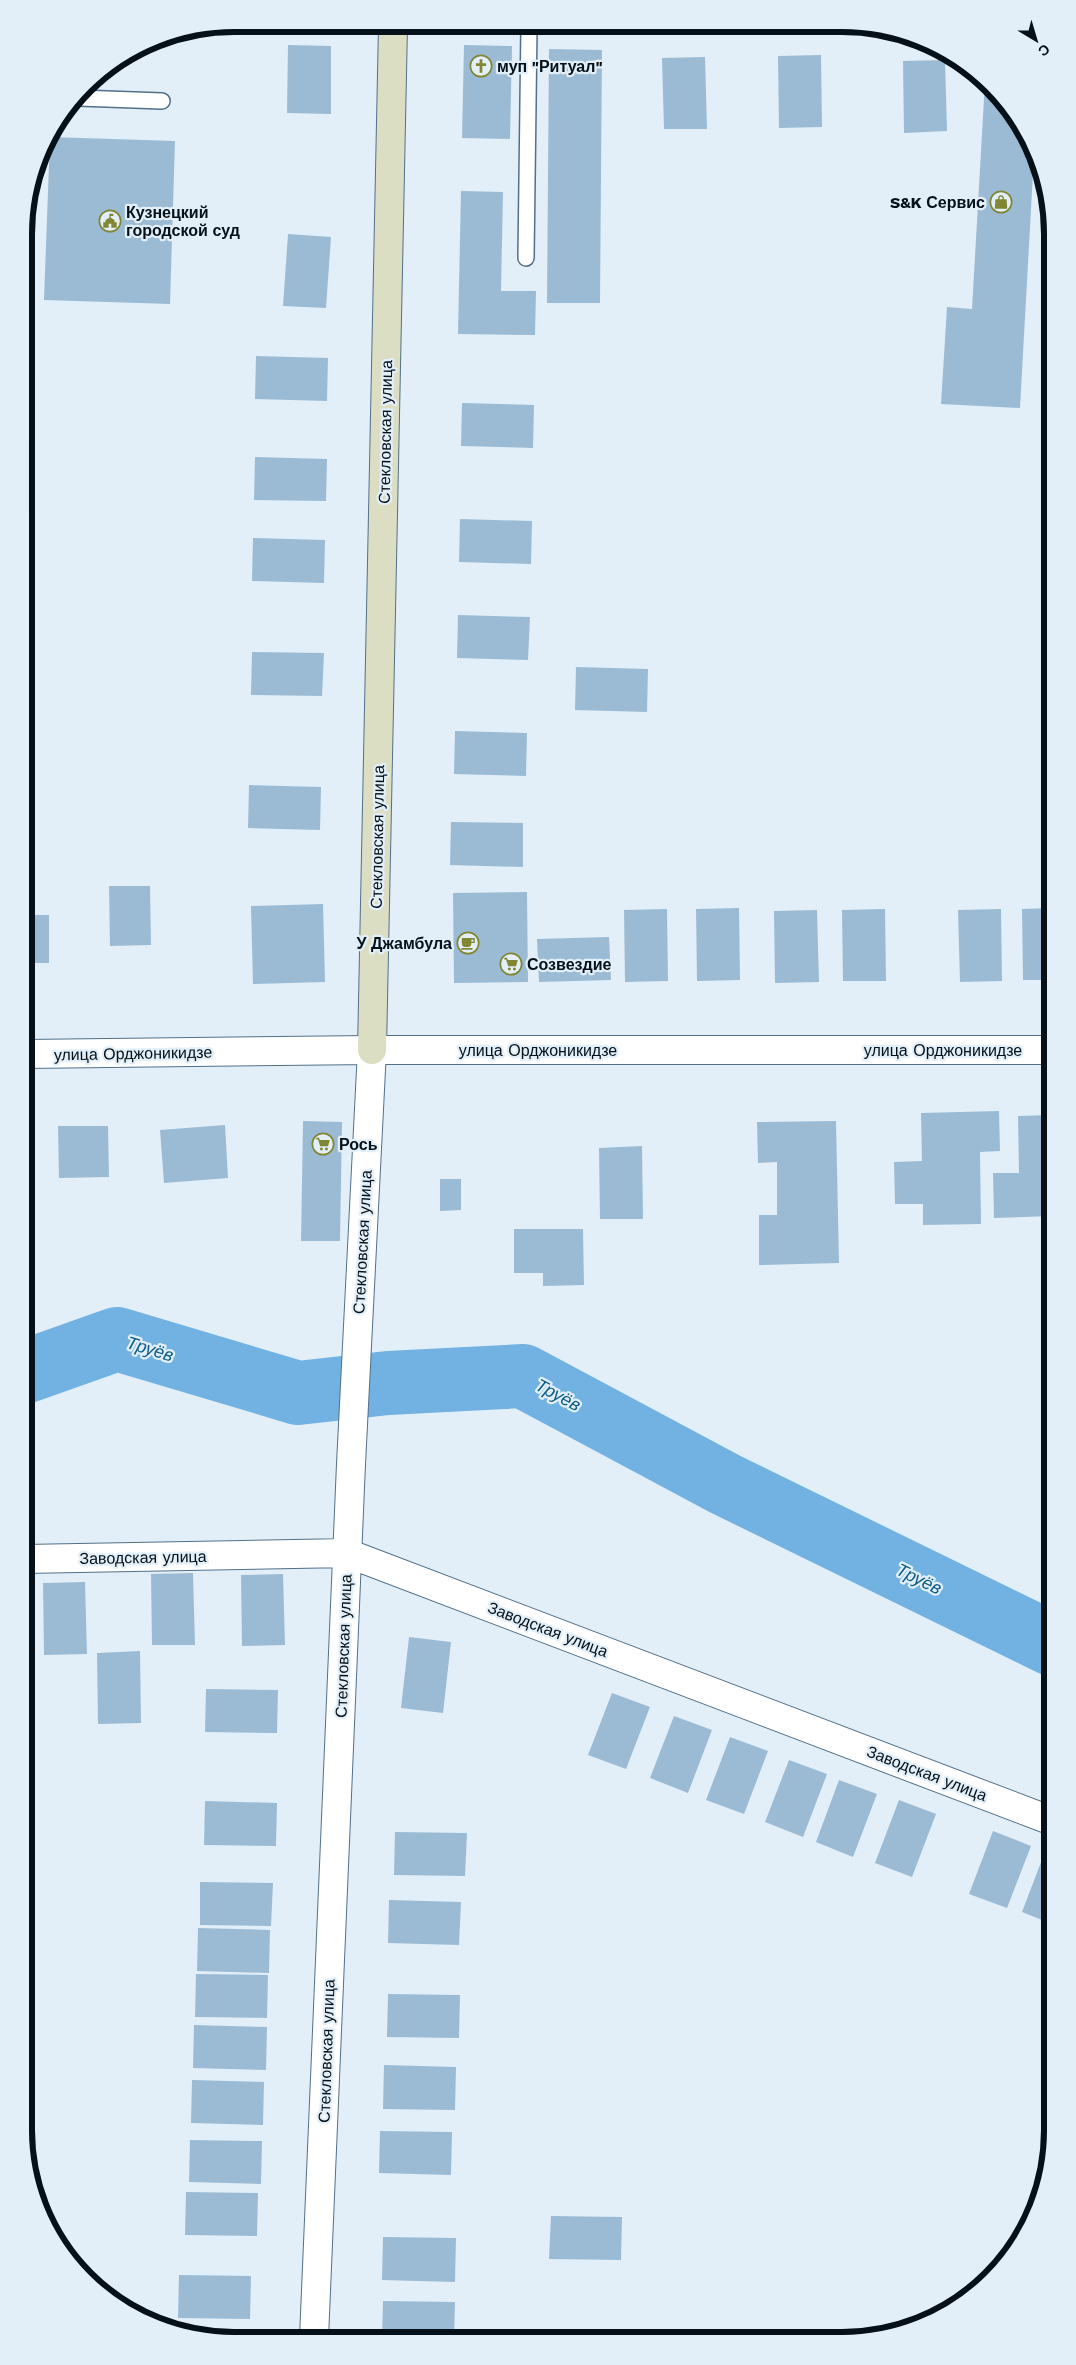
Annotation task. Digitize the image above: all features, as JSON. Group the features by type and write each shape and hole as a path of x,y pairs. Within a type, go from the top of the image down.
{"street":[{"name":"Стекловская улица","path":"314,2332 351,1464 372,1050 393,32"},
{"name":"улица Орджоникидзе","path":"32,1054 372,1050 1044,1050"},
{"name":"Заводская улица","path":"32,1559 347,1553 1044,1818"}],"lane":[{"path":"526,258 529,32"},
{"path":"86,98 162,101"}],"building":[{"path":"288,45 331,46 331,114 287,113"},
{"path":"464,45 512,46 510,139 462,138"},
{"path":"549,49 602,50 600,303 547,303"},
{"path":"821,55 822,127 779,128 778,56"},
{"path":"705,57 707,129 664,129 662,58"},
{"path":"942,60 945,62 947,131 904,133 903,61"},
{"path":"984,92 1009,122 1023,145 1033,170 1020,408 941,404 947,307 972,309"},
{"name":"Кузнецкий городской суд","path":"58,137 175,141 170,304 44,300 49,154"},
{"path":"461,191 503,192 501,291 536,291 535,335 458,334"},
{"path":"288,234 331,237 326,308 283,306"},
{"path":"256,356 328,358 327,401 255,399"},
{"path":"462,403 534,405 533,448 461,446"},
{"path":"255,457 327,459 326,501 254,500"},
{"path":"460,519 532,521 531,564 459,562"},
{"path":"253,538 325,540 324,583 252,581"},
{"path":"458,615 530,617 528,660 457,658"},
{"path":"252,652 324,653 322,696 251,695"},
{"path":"576,667 648,669 647,712 575,710"},
{"path":"455,731 527,733 526,776 454,774"},
{"path":"249,785 321,787 320,830 248,828"},
{"path":"451,822 523,823 523,867 450,865"},
{"path":"109,886 150,886 151,945 110,946"},
{"path":"527,892 528,982 454,983 453,893"},
{"path":"323,904 325,982 253,984 251,906"},
{"path":"739,908 740,980 697,981 696,909"},
{"path":"1044,908 1044,980 1023,980 1022,909"},
{"path":"667,909 668,981 625,982 624,910"},
{"path":"885,909 886,981 843,981 842,910"},
{"path":"1001,909 1002,981 960,982 958,910"},
{"path":"817,910 819,982 775,983 774,911"},
{"path":"32,915 49,915 49,963 32,963"},
{"path":"609,937 611,980 539,982 537,939"},
{"path":"999,1111 1000,1151 980,1152 981,1224 923,1225 923,1204 895,1204 894,1162 922,1161 921,1113"},
{"path":"1044,1115 1044,1216 994,1218 993,1173 1019,1173 1018,1116"},
{"path":"303,1121 342,1122 340,1241 301,1241"},
{"path":"836,1121 839,1263 759,1265 759,1215 777,1215 777,1162 758,1163 757,1122"},
{"path":"225,1125 228,1178 164,1183 160,1130"},
{"path":"58,1126 108,1126 109,1177 59,1178"},
{"path":"642,1146 643,1219 600,1219 599,1148"},
{"path":"440,1179 461,1179 461,1210 440,1211"},
{"path":"514,1229 583,1229 584,1285 543,1286 543,1273 514,1273"},
{"path":"193,1573 195,1645 152,1645 151,1574"},
{"path":"283,1574 285,1645 242,1646 241,1575"},
{"path":"85,1582 87,1654 44,1655 43,1583"},
{"path":"409,1637 451,1642 443,1713 401,1708"},
{"path":"140,1651 141,1723 98,1724 97,1653"},
{"path":"206,1689 278,1690 277,1733 205,1732"},
{"path":"612,1693 650,1707 626,1769 588,1755"},
{"path":"674,1716 712,1730 688,1793 650,1778"},
{"path":"730,1737 768,1751 744,1814 706,1800"},
{"path":"789,1760 827,1774 803,1837 765,1822"},
{"path":"839,1780 877,1794 853,1857 816,1842"},
{"path":"899,1800 936,1814 912,1877 875,1863"},
{"path":"205,1801 277,1803 276,1846 204,1845"},
{"path":"993,1831 1031,1846 1007,1908 969,1894"},
{"path":"395,1832 467,1833 465,1876 394,1875"},
{"path":"1044,1854 1044,1921 1022,1912"},
{"path":"200,1882 273,1883 271,1926 200,1925"},
{"path":"389,1900 461,1902 459,1945 388,1943"},
{"path":"198,1928 270,1930 269,1973 197,1971"},
{"path":"196,1974 268,1975 267,2018 195,2017"},
{"path":"388,1994 460,1995 459,2038 387,2037"},
{"path":"194,2025 267,2027 266,2070 193,2068"},
{"path":"384,2065 456,2067 455,2110 383,2109"},
{"path":"192,2080 264,2082 263,2125 191,2123"},
{"path":"380,2131 452,2132 451,2175 379,2173"},
{"path":"190,2140 262,2141 261,2184 189,2182"},
{"path":"186,2192 258,2193 257,2236 185,2235"},
{"path":"551,2216 622,2217 621,2260 549,2259"},
{"path":"383,2237 456,2238 455,2282 382,2280"},
{"path":"179,2275 251,2276 250,2319 178,2318"},
{"path":"383,2301 455,2302 454,2332 382,2332"}],"waterway":[{"name":"Труёв","path":"32,1369 117,1339 298,1393 388,1383 523,1376 725,1484 1044,1640"}],"place":[{"name":"муп \"Ритуал\"","path":"481,66"},
{"name":"S&K Сервис","path":"1001,202"},
{"name":"Кузнецкий городской суд","path":"110,221"},
{"name":"У Джамбула","path":"468,943"},
{"name":"Созвездие","path":"511,964"},
{"name":"Рось","path":"323,1144"}]}
